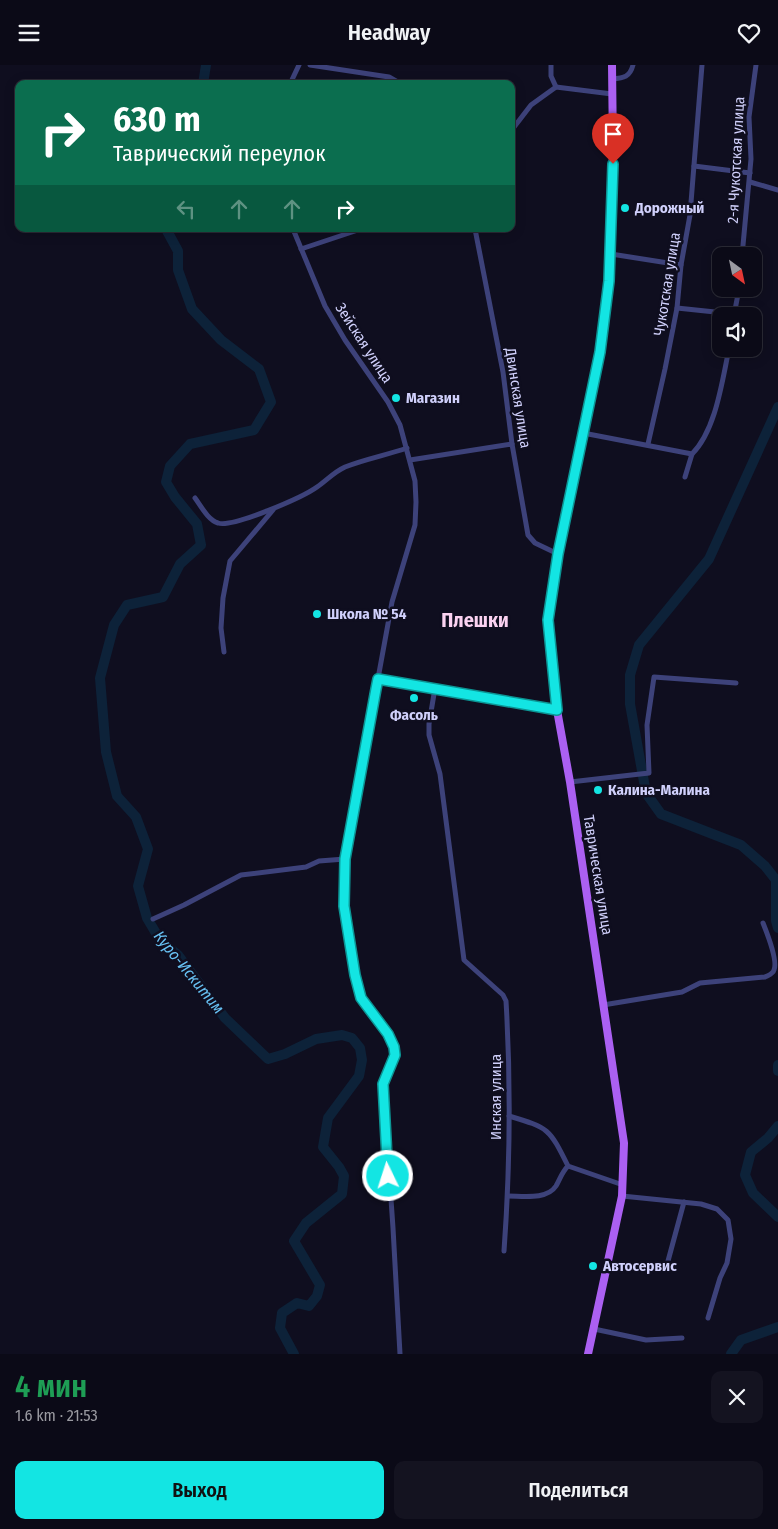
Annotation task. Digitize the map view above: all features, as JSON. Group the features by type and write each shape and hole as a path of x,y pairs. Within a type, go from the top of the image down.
{"main road":[{"name":"Таврическая улица","path":"588,1354 622,1197 624,1143 570,782 557,710 548,620 558,554 600,352 611,254 612,65"}],"street":[{"path":"292,80 299,65"},
{"path":"310,65 389,77 393,80"},
{"path":"551,65 551,76 556,87"},
{"path":"612,79 624,78 631,71 633,65"},
{"name":"Чукотская улица","path":"648,444 677,308 681,265 690,215 702,65"},
{"name":"2-я Чукотская улица","path":"743,247 750,182 751,141 749,117 756,65"},
{"path":"515,126 531,105 556,87 612,94"},
{"path":"694,166 750,173"},
{"path":"750,182 778,190"},
{"name":"Зейская улица","path":"294,232 325,306 345,340 388,402 400,425 416,488 415,525 392,602 345,859 344,906 355,975 361,998 388,1034 394,1047 395,1055 383,1084 400,1354"},
{"path":"301,249 352,232"},
{"name":"Двинская улица","path":"476,232 503,372 512,444 528,535 535,543 558,554"},
{"path":"611,254 681,265"},
{"path":"677,308 712,312"},
{"path":"685,477 692,453 708,430 720,389 726,357"},
{"path":"583,433 692,453"},
{"path":"410,460 512,444"},
{"path":"195,498 209,518 224,524 274,510 317,487 330,475 344,468 407,448"},
{"path":"224,652 221,627 223,598 230,561 274,510"},
{"path":"570,782 649,773 647,725 654,677 736,683"},
{"path":"378,679 557,710"},
{"name":"Инская улица","path":"435,689 429,735 440,774 464,960 503,995 506,1001 509,1116 508,1196 504,1251"},
{"path":"153,919 240,875 306,867 319,861 345,859"},
{"path":"603,1005 682,992 700,983 765,977 775,970 775,961 763,923"},
{"path":"509,1116 545,1128 552,1136 568,1165 623,1185"},
{"path":"508,1196 544,1195 551,1193 568,1165"},
{"path":"622,1197 684,1202 717,1209 728,1219 731,1239 727,1263 720,1278 708,1318"},
{"path":"668,1261 684,1202"},
{"path":"594,1329 646,1341 682,1338"}],"waterway":[{"name":"Куро-Искитим","path":"204,80 206,65"},
{"name":"Куро-Искитим","path":"168,232 178,251 178,270 192,309 221,340 259,369 271,402 254,430 190,444 170,466 166,482 175,497 197,524 201,545 180,564 163,597 127,605 114,625 100,678 106,752 117,796 136,817 148,849 138,886 147,918 160,940 178,955 225,1018 268,1059 285,1054 316,1039 342,1035 352,1038 360,1048 362,1060 359,1076 328,1118 323,1147 344,1176 342,1194 306,1223 294,1241 320,1285 317,1296 309,1306 297,1303 282,1313 280,1328 294,1354"},
{"path":"778,407 709,559 639,645 630,675 630,704 646,793 661,814 741,845 765,866 776,880 776,921 778,928"},
{"path":"778,1065 778,1071"},
{"path":"778,1126 768,1138 751,1152 745,1175 753,1193 778,1217"},
{"path":"731,1354 741,1340 778,1327"}],"place":[{"name":"Дорожный","path":"625,208"},
{"name":"Магазин","path":"396,398"},
{"name":"Школа № 54","path":"317,614"},
{"name":"Фасоль","path":"414,698"},
{"name":"Калина-Малина","path":"598,790"},
{"name":"Автосервис","path":"593,1266"}],"district":[{"name":"Плешки","path":"475,620"}],"route":[{"path":"388,1176 383,1084 395,1055 394,1047 388,1034 361,998 355,975 344,906 345,859 356,790 378,679 557,710 549,646 550,593 600,352 611,254 613,164"}]}
